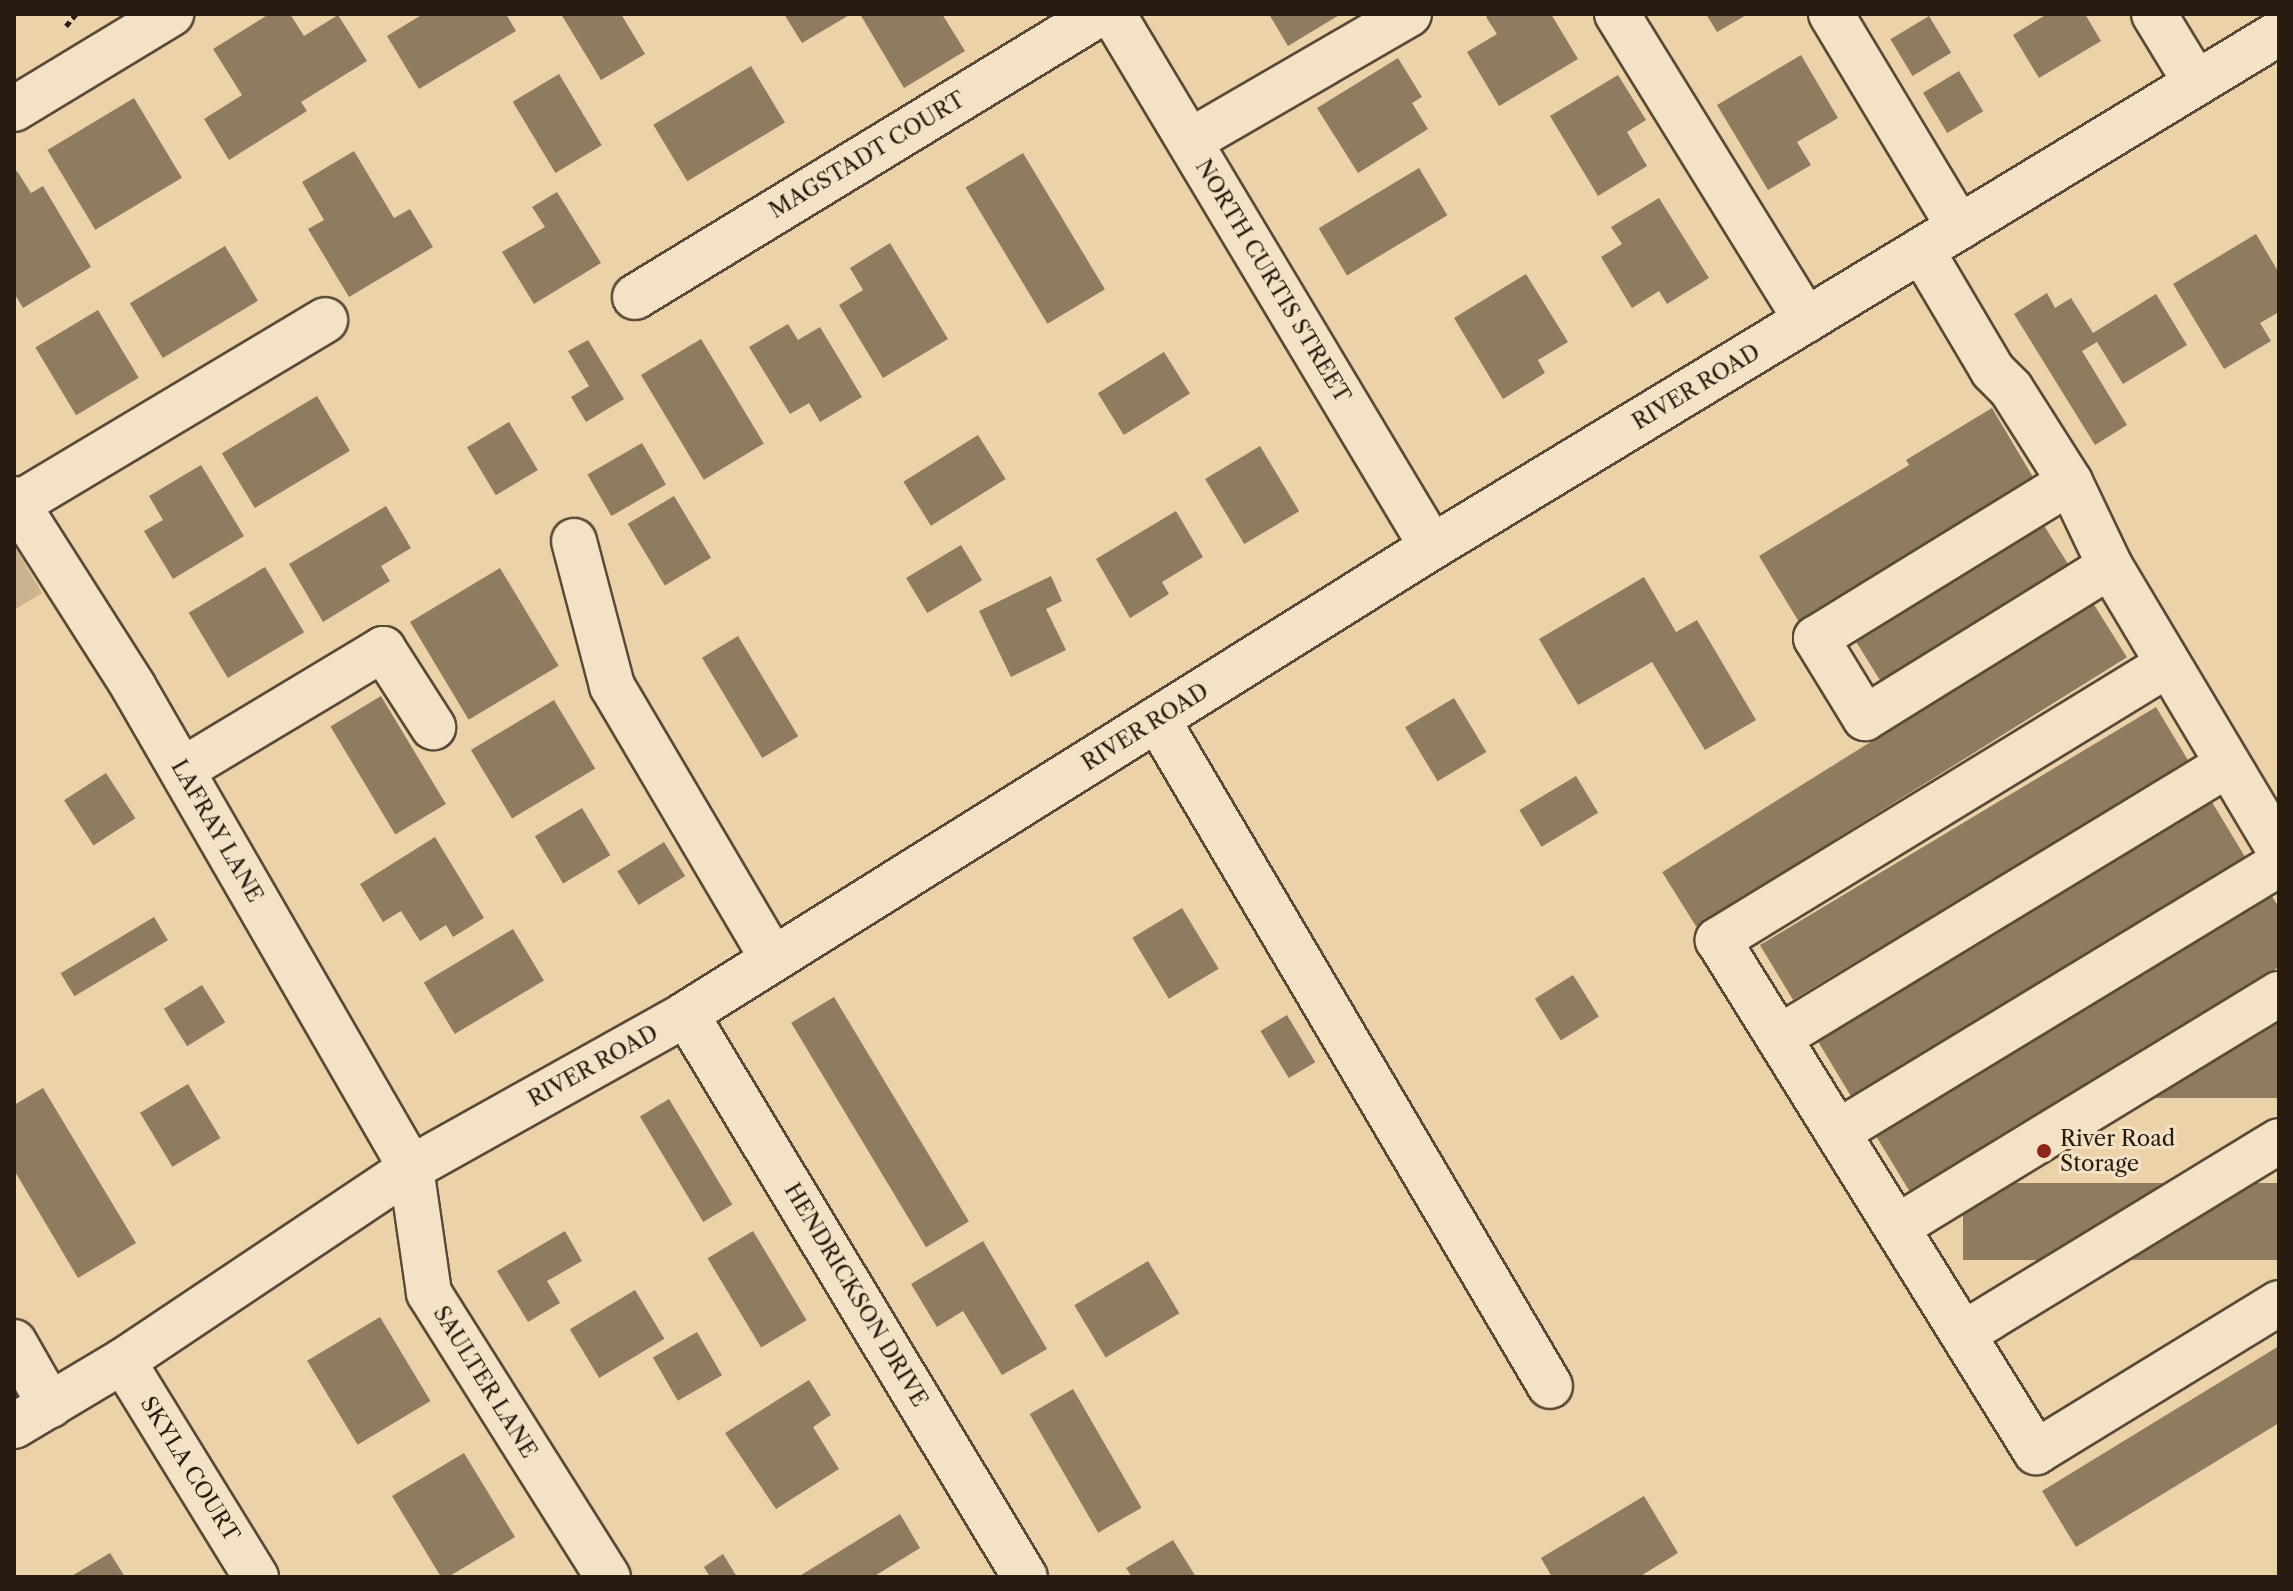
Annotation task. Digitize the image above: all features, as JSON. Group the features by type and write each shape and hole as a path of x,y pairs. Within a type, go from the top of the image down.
{"street":[{"path":"14,109 171,14"},
{"name":"MAGSTADT COURT","path":"635,297 1099,14"},
{"name":"NORTH CURTIS STREET","path":"1113,14 1432,547"},
{"path":"1190,141 1409,14"},
{"path":"1617,14 1806,320"},
{"path":"1831,14 1959,227"},
{"path":"2154,14 2196,83"},
{"name":"RIVER ROAD","path":"32,1415 123,1361 411,1168 686,1014 1432,547 2279,33"},
{"path":"1922,251 1993,371 2011,389 2070,482 2110,566 2279,850"},
{"path":"16,502 325,320"},
{"path":"2070,482 1816,638 1865,718 2110,566"},
{"name":"LAFRAY LANE","path":"16,502 133,686 411,1168"},
{"path":"574,541 612,686 773,959"},
{"path":"182,770 383,649 433,727"},
{"path":"2167,665 1718,940 2036,1452 2279,1303"},
{"path":"1157,719 1550,1386"},
{"path":"1780,1037 2227,765"},
{"path":"1838,1132 2279,864"},
{"path":"1897,1227 2279,994"},
{"name":"HENDRICKSON DRIVE","path":"686,1014 1025,1577"},
{"path":"1963,1334 2279,1141"},
{"name":"SAULTER LANE","path":"411,1168 429,1293 608,1577"},
{"path":"14,1342 32,1415"},
{"name":"SKYLA COURT","path":"123,1361 256,1577"}],"shaded area":[{"path":"14,545 42,593 14,610"}],"building":[{"path":"269,14 290,14 304,36 338,15 367,61 301,102 307,111 229,160 204,119 242,95 213,49"},
{"path":"423,14 506,14 516,31 419,89 387,36"},
{"path":"561,14 621,14 645,54 601,80"},
{"path":"784,14 851,14 802,43"},
{"path":"860,14 942,14 965,51 904,88"},
{"path":"1269,14 1341,14 1288,46"},
{"path":"1491,14 1551,14 1578,59 1499,106 1467,52 1497,34 1486,17"},
{"path":"1706,14 1748,14 1717,32"},
{"path":"2047,14 2085,14 2101,41 2039,78 2013,35"},
{"path":"1929,16 1951,53 1913,76 1890,39"},
{"path":"1801,55 1838,118 1797,142 1811,165 1768,190 1717,105"},
{"path":"1398,58 1422,97 1412,103 1428,129 1358,173 1317,108"},
{"path":"751,66 785,123 687,181 653,125"},
{"path":"1959,71 1983,111 1947,133 1923,93"},
{"path":"559,74 602,145 555,173 513,102"},
{"path":"1618,75 1646,120 1627,132 1647,166 1598,196 1550,116"},
{"path":"134,98 182,178 95,230 47,150"},
{"path":"354,151 394,218 410,209 433,247 349,297 308,229 324,220 302,182"},
{"path":"1023,153 1105,289 1047,324 966,188"},
{"path":"1419,168 1447,215 1347,275 1319,228"},
{"path":"17,171 31,193 43,186 91,267 23,308 14,293 14,173"},
{"path":"557,192 601,263 534,304 502,252 545,227 532,207"},
{"path":"1659,198 1709,278 1667,304 1659,291 1632,308 1601,257 1622,244 1611,227"},
{"path":"2256,234 2279,273 2279,312 2260,323 2271,341 2224,369 2173,284"},
{"path":"890,243 948,339 883,378 839,305 863,290 850,268"},
{"path":"225,246 258,301 163,358 130,303"},
{"path":"1526,274 1568,342 1538,360 1545,373 1503,399 1454,318"},
{"path":"2047,293 2055,308 2071,298 2093,333 2156,294 2187,345 2123,384 2097,342 2082,351 2127,425 2095,445 2014,314"},
{"path":"98,310 139,378 76,415 35,348"},
{"path":"788,324 798,340 820,327 862,397 820,422 809,403 790,414 749,347"},
{"path":"701,339 764,444 704,480 641,375"},
{"path":"588,340 624,399 586,422 571,397 589,386 568,351"},
{"path":"1164,352 1190,394 1124,435 1098,393"},
{"path":"317,396 350,451 255,508 222,453"},
{"path":"1992,408 2036,482 1799,622 1759,556 1909,465 1906,460"},
{"path":"509,422 538,470 496,495 467,447"},
{"path":"978,435 1006,479 931,526 903,482"},
{"path":"642,443 666,485 611,516 587,475"},
{"path":"1260,446 1299,511 1244,544 1205,479"},
{"path":"201,465 244,536 173,579 144,531 163,520 149,496"},
{"path":"674,496 711,558 665,586 628,524"},
{"path":"386,506 411,548 381,566 390,581 323,622 289,564"},
{"path":"1176,511 1203,557 1162,582 1169,594 1130,618 1096,559"},
{"path":"2043,524 2068,564 1880,681 1856,641"},
{"path":"961,545 982,580 927,613 906,578"},
{"path":"265,567 304,632 228,678 189,613"},
{"path":"500,568 559,666 469,720 410,622"},
{"path":"1051,576 1062,601 1046,609 1066,650 1011,677 979,611"},
{"path":"1644,577 1676,632 1697,620 1756,720 1705,750 1652,662 1578,705 1539,639"},
{"path":"2093,603 2127,657 1696,926 1662,872"},
{"path":"738,636 798,736 762,758 702,658"},
{"path":"381,696 446,804 395,834 330,726"},
{"path":"1454,698 1486,752 1438,781 1405,727"},
{"path":"554,700 595,769 512,819 471,750"},
{"path":"2156,707 2189,762 1793,1000 1760,945"},
{"path":"106,773 135,818 93,846 64,800"},
{"path":"1576,776 1598,813 1542,847 1519,810"},
{"path":"2212,802 2246,859 1851,1096 1817,1039"},
{"path":"582,808 610,855 563,883 535,836"},
{"path":"435,837 484,918 453,937 446,925 420,941 401,911 383,922 360,884"},
{"path":"664,842 685,876 639,905 617,871"},
{"path":"2271,895 2279,907 2279,967 1910,1192 1876,1136"},
{"path":"1182,908 1219,969 1169,999 1132,938"},
{"path":"154,917 168,940 74,996 61,973"},
{"path":"513,929 544,980 455,1034 424,983"},
{"path":"1573,975 1599,1017 1561,1040 1535,999"},
{"path":"202,985 225,1022 187,1046 164,1009"},
{"path":"834,997 969,1222 926,1247 791,1023"},
{"path":"1287,1015 1315,1062 1289,1078 1260,1031"},
{"path":"1875,1021 2279,1021 2279,1098 1875,1098"},
{"path":"188,1084 220,1138 172,1167 140,1113"},
{"path":"43,1088 136,1243 78,1278 14,1170 14,1105"},
{"path":"669,1099 732,1204 703,1222 640,1117"},
{"path":"1963,1183 2279,1183 2279,1260 1963,1260"},
{"path":"565,1231 582,1261 547,1281 560,1303 528,1322 497,1271"},
{"path":"753,1231 807,1320 761,1347 708,1258"},
{"path":"983,1241 1047,1349 1002,1375 963,1311 937,1327 911,1284"},
{"path":"1148,1261 1179,1313 1106,1358 1074,1305"},
{"path":"635,1290 664,1339 599,1378 570,1329"},
{"path":"380,1317 430,1401 358,1445 307,1361"},
{"path":"697,1332 722,1375 678,1401 653,1358"},
{"path":"2279,1346 2279,1423 2076,1547 2042,1491"},
{"path":"809,1380 831,1415 813,1427 839,1469 776,1509 725,1433"},
{"path":"1073,1389 1142,1508 1098,1533 1030,1414"},
{"path":"464,1453 515,1537 448,1577 441,1577 392,1496"},
{"path":"1644,1496 1678,1553 1639,1577 1552,1577 1541,1558"},
{"path":"900,1514 920,1548 873,1577 798,1577"},
{"path":"1173,1540 1196,1577 1132,1577 1126,1568"},
{"path":"110,1553 125,1577 70,1577"},
{"path":"723,1554 737,1577 710,1577 704,1567"}],"place":[{"name":"River Road Storage","path":"2044,1151"}]}
